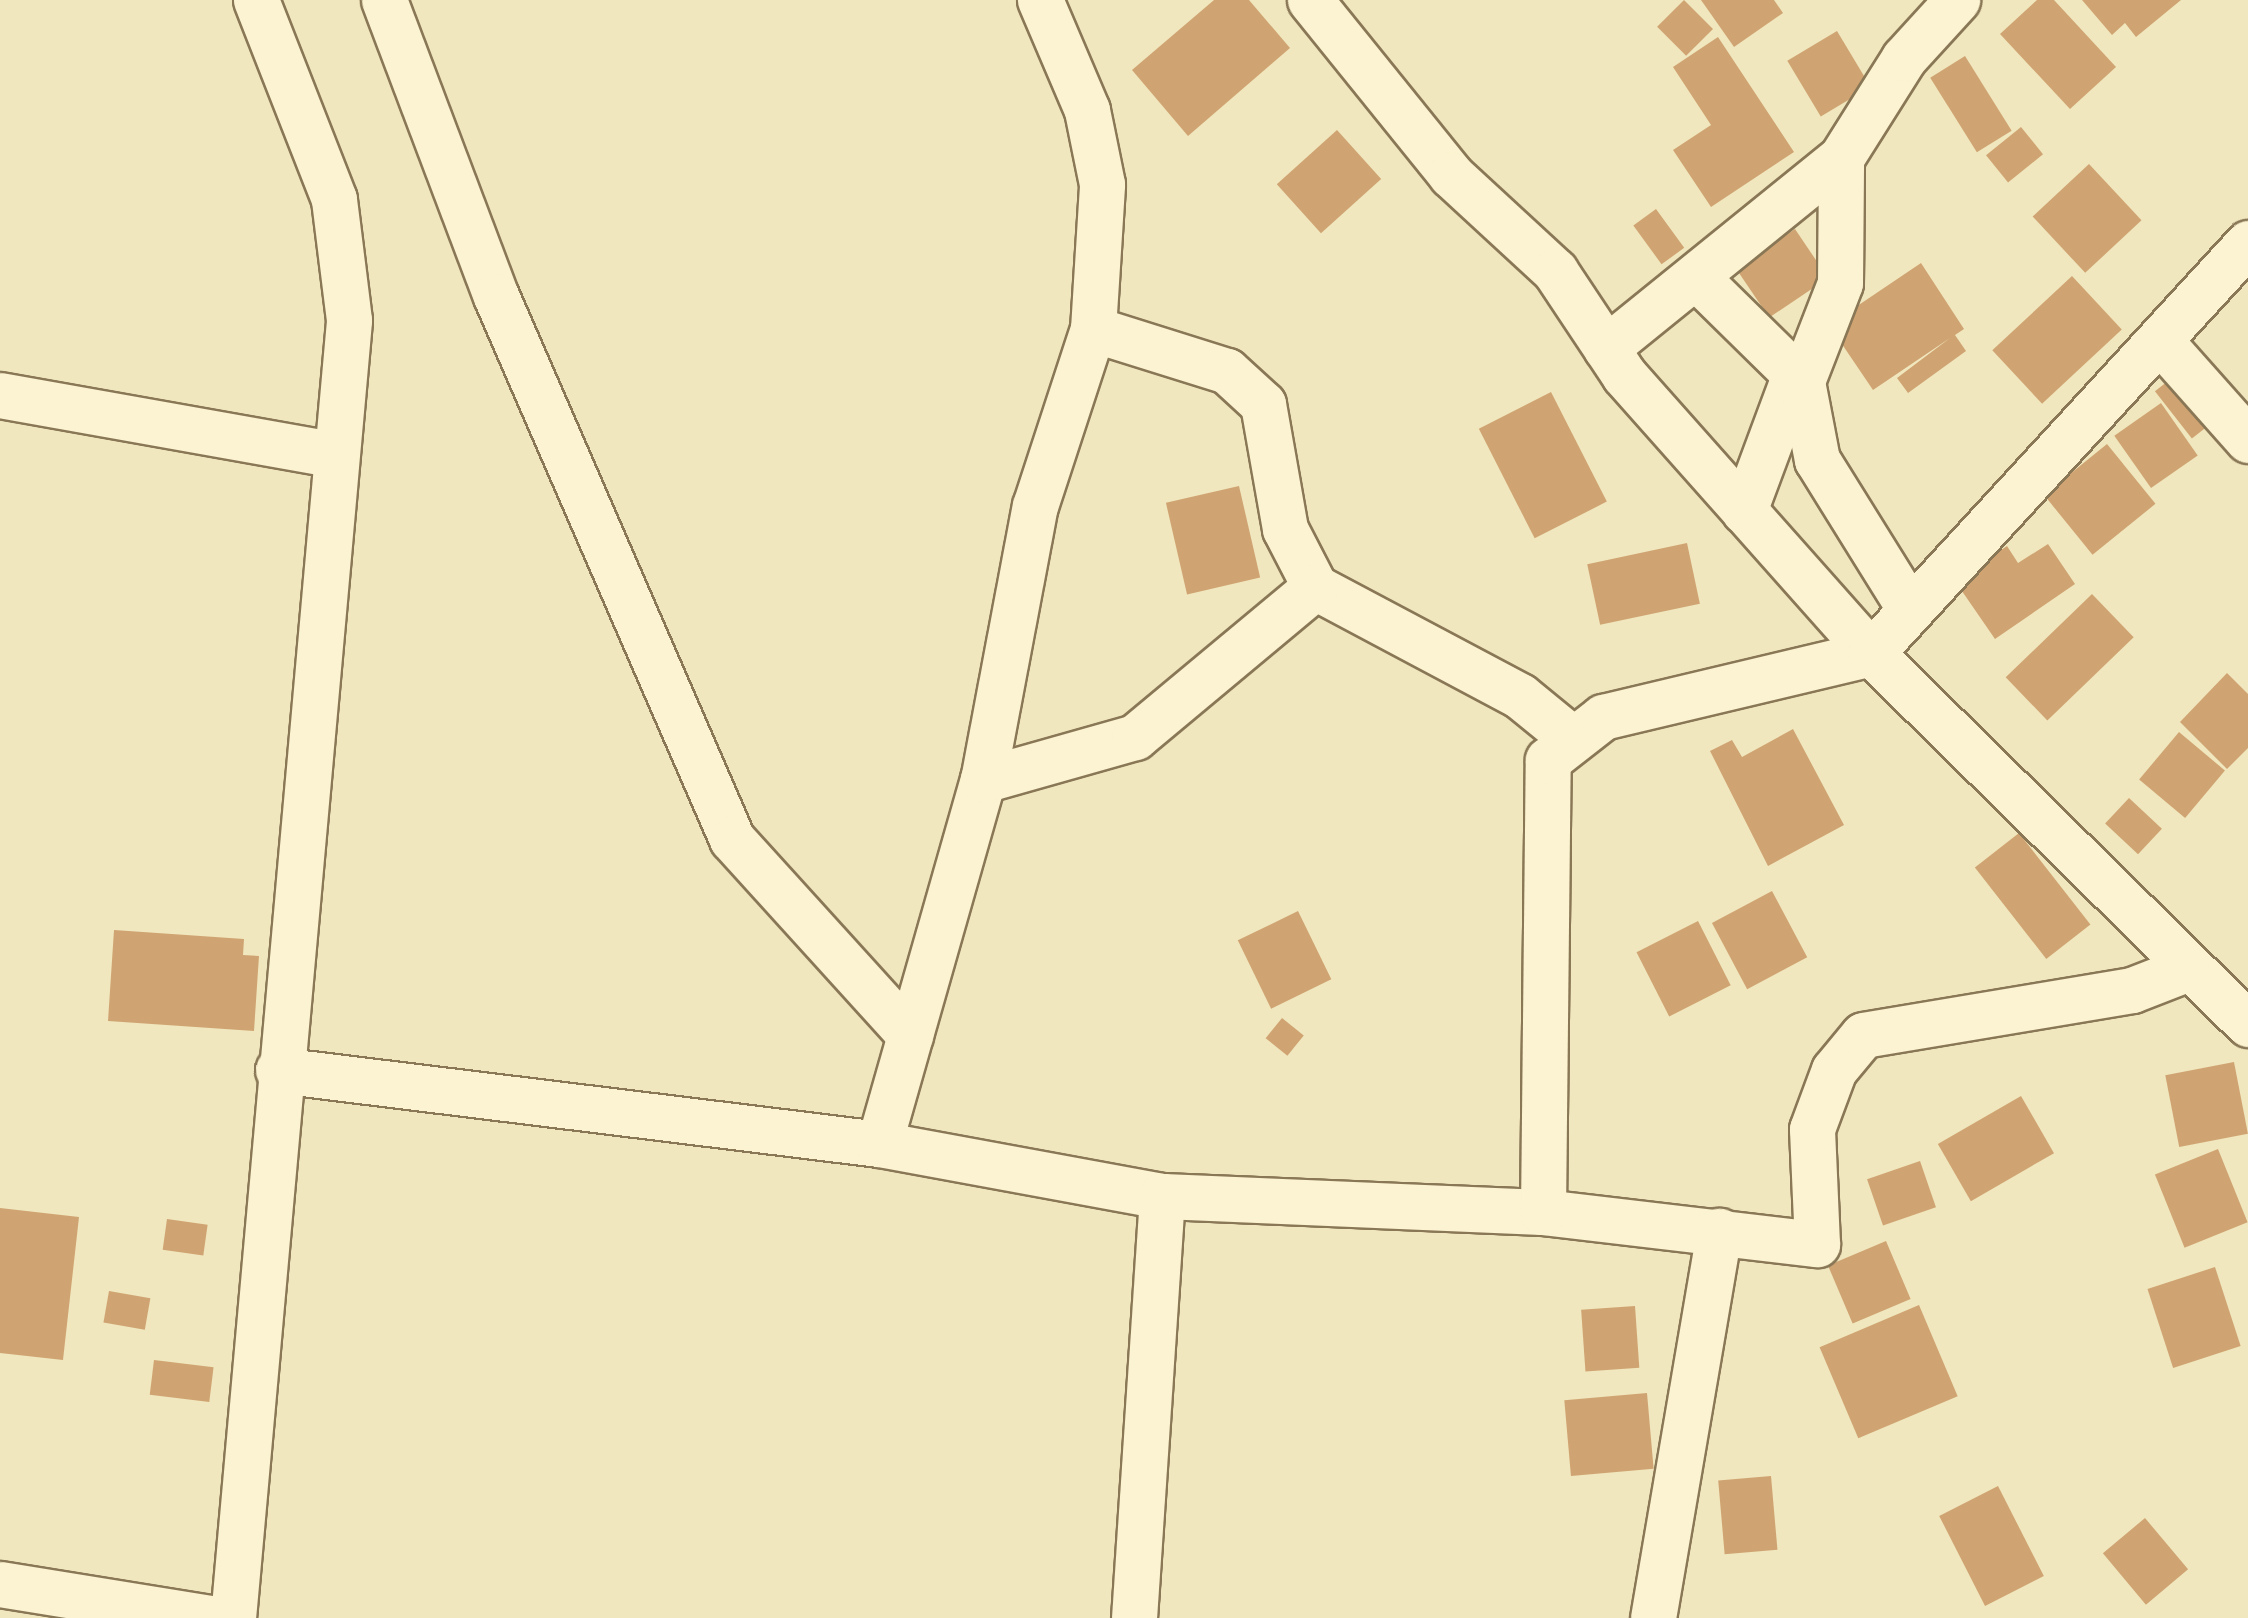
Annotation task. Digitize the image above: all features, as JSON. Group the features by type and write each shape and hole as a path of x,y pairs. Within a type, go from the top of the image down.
{"street":[{"path":"233,1618 278,1070 349,320 334,199 256,0"},
{"path":"384,0 496,296 732,839 910,1035"},
{"path":"878,1144 984,780 1036,506 1092,329 1102,184 1087,110 1040,0"},
{"path":"1310,0 1451,175 1555,272 1606,348 1871,653 2186,970 2248,1024"},
{"path":"1606,348 1842,158 1904,58 1958,0"},
{"path":"1744,511 1840,283 1842,158"},
{"path":"1542,1212 1551,1104 1544,831 1548,760 1569,736 1603,718 1871,653 1908,606 2161,342 2248,244"},
{"path":"1696,277 1799,378 1816,460 1908,606"},
{"path":"1092,329 1227,371 1263,404 1286,529 1315,586 1520,696 1569,736"},
{"path":"2161,342 2248,440"},
{"path":"0,395 336,456"},
{"path":"984,780 1134,736 1315,586"},
{"path":"278,1070 878,1144 1162,1196 1542,1212 1817,1244 1812,1129 1834,1070 1863,1035 2132,990 2186,970"},
{"path":"1134,1618 1162,1196"},
{"path":"1653,1618 1720,1231"},
{"path":"0,1584 211,1618"}],"building":[{"path":"1214,0 1249,0 1290,48 1188,136 1132,70"},
{"path":"1684,0 1713,29 1686,56 1657,27"},
{"path":"1701,0 1774,0 1783,13 1734,47"},
{"path":"2037,0 2054,0 2116,67 2070,109 2000,34"},
{"path":"2082,0 2181,0 2136,37 2125,23 2112,35"},
{"path":"1837,31 1870,87 1821,117 1787,61"},
{"path":"1718,37 1794,152 1711,207 1673,150 1711,125 1673,67"},
{"path":"1965,56 2012,131 1977,152 1930,78"},
{"path":"2021,127 2043,154 2008,183 1986,155"},
{"path":"1337,130 1381,179 1321,233 1277,184"},
{"path":"2089,164 2142,220 2085,273 2033,217"},
{"path":"1656,209 1684,248 1662,264 1633,225"},
{"path":"1795,229 1828,278 1769,318 1736,269"},
{"path":"1921,263 1964,329 1955,335 1966,351 1908,393 1897,378 1950,338 1873,390 1829,325"},
{"path":"2072,276 2122,329 2042,404 1992,350"},
{"path":"2177,374 2214,421 2192,439 2155,391"},
{"path":"1551,392 1607,502 1535,538 1479,429"},
{"path":"2161,403 2198,455 2151,488 2114,436"},
{"path":"2107,444 2155,504 2093,555 2044,495"},
{"path":"1239,486 1260,578 1187,594 1166,503"},
{"path":"1687,543 1700,604 1600,625 1587,564"},
{"path":"2048,544 2075,584 1995,639 1955,581 2007,546 2018,563"},
{"path":"2092,594 2134,637 2047,721 2006,677"},
{"path":"2227,673 2248,694 2248,748 2227,769 2180,722"},
{"path":"1793,729 1844,825 1768,866 1710,751 1732,740 1742,757"},
{"path":"2179,732 2225,771 2185,818 2139,779"},
{"path":"2129,798 2162,829 2138,854 2105,824"},
{"path":"2019,833 2090,924 2046,959 1975,867"},
{"path":"1772,891 1807,957 1747,989 1712,923"},
{"path":"1298,911 1331,979 1271,1009 1238,940"},
{"path":"1698,921 1731,985 1669,1016 1637,952"},
{"path":"114,930 244,939 243,955 259,956 254,1031 108,1021"},
{"path":"1282,1018 1304,1036 1287,1056 1266,1038"},
{"path":"2234,1062 2248,1134 2179,1147 2165,1075"},
{"path":"2021,1096 2054,1153 1971,1201 1938,1144"},
{"path":"2218,1149 2248,1222 2185,1248 2155,1174"},
{"path":"1920,1161 1936,1207 1883,1226 1867,1179"},
{"path":"0,1208 79,1217 63,1360 0,1353"},
{"path":"167,1219 208,1225 203,1255 163,1250"},
{"path":"1886,1241 1911,1299 1853,1324 1828,1266"},
{"path":"2215,1267 2241,1346 2173,1368 2147,1289"},
{"path":"109,1291 150,1298 145,1330 103,1323"},
{"path":"1919,1305 1958,1396 1858,1438 1820,1347"},
{"path":"1635,1306 1639,1368 1585,1372 1581,1310"},
{"path":"154,1360 214,1367 209,1402 150,1395"},
{"path":"1647,1393 1654,1469 1571,1476 1564,1400"},
{"path":"1771,1476 1777,1550 1725,1554 1718,1481"},
{"path":"1998,1486 2044,1576 1985,1606 1939,1516"},
{"path":"2145,1518 2188,1569 2146,1605 2103,1553"}]}
